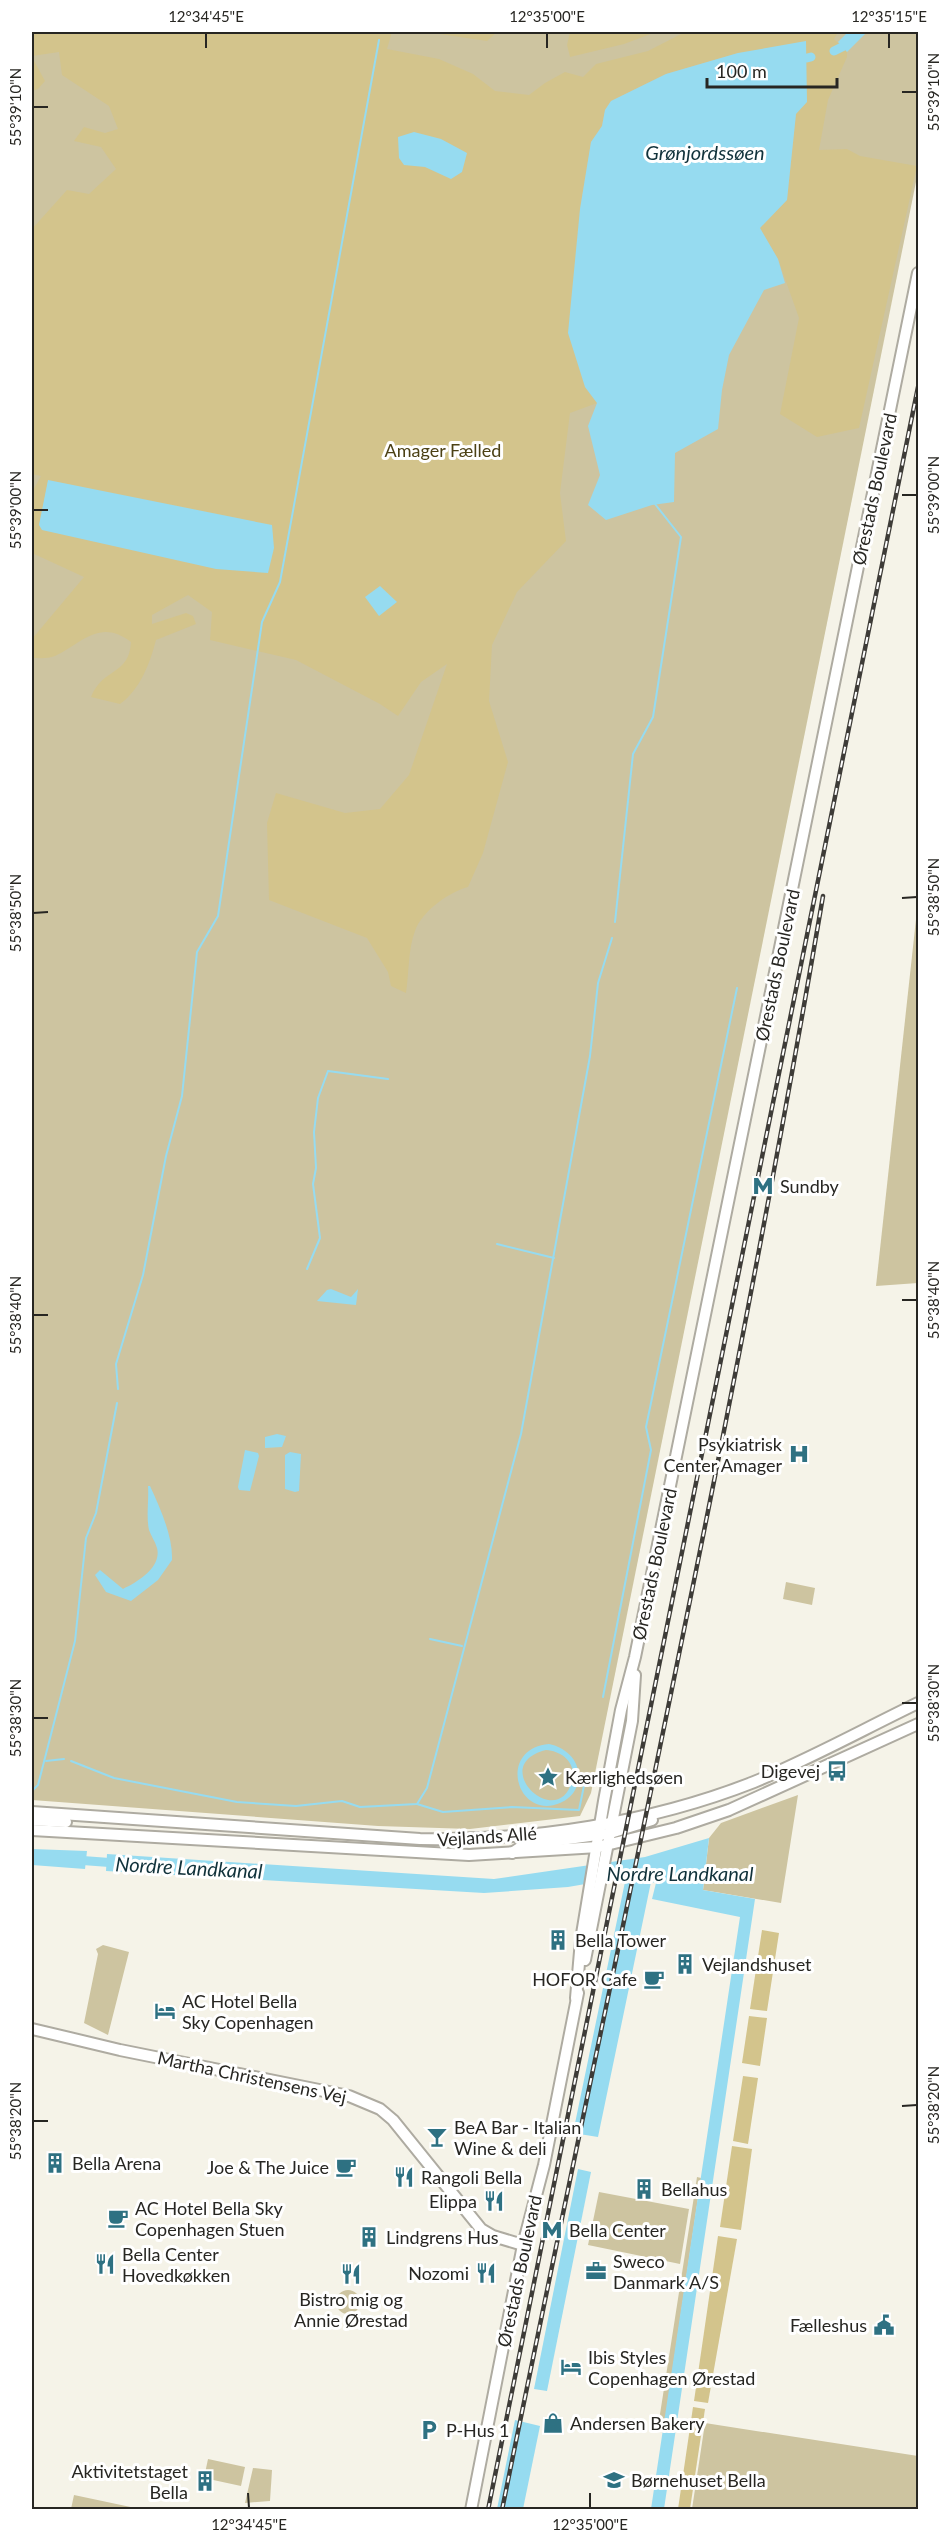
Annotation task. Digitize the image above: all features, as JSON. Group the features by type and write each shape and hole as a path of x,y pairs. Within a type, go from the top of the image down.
{"street":[{"name":"Ørestads Boulevard","path":"471,2510 523,2245 544,2165 576,1998 581,1940 596,1888 621,1710 635,1657 918,273"},
{"name":"Ørestads Boulevard","path":"612,1826 634,1713 635,1657"},
{"name":"Vejlands Allé","path":"32,1812 420,1839 602,1838 612,1826 672,1815 678,1807 755,1781 918,1703"},
{"name":"Vejlands Allé","path":"32,1830 469,1855 512,1854 676,1828 729,1810 918,1724"},
{"path":"32,1820 87,1822 111,1818"},
{"path":"602,1838 612,1826"},
{"name":"Martha Christensens Vej","path":"32,2030 349,2096 369,2104 393,2120 481,2229 493,2236 523,2245"}],"green space":[{"name":"Amager Fælled","path":"32,32 918,32 918,172 591,1793 580,1816 470,1829 378,1826 32,1800"},
{"path":"32,32 392,32 387,49 439,59 473,74 495,91 529,95 565,72 583,77 596,64 648,51 685,32 838,32 834,39 847,52 847,57 828,100 819,150 847,149 860,156 917,166 859,428 817,437 780,414 799,318 778,259 760,228 787,200 796,114 738,53 666,74 611,101 605,110 602,126 591,142 580,209 585,387 597,403 570,413 560,493 566,541 517,592 492,645 489,701 508,762 483,853 468,887 437,903 424,916 415,931 406,993 391,986 388,972 367,938 269,900 267,823 276,793 345,813 380,809 409,775 447,664 421,682 398,716 380,704 296,660 210,640 212,612 188,595 152,615 152,624 186,613 193,616 196,624 156,640 151,658 139,684 120,704 91,697 96,687 126,661 131,642 120,635 100,632 55,656 32,658 32,639 84,577 32,553 32,492 41,476 32,474 32,229 67,190 89,194 116,169 101,147 74,141 84,127 105,133 118,129 109,106 62,75 59,52 32,56"},
{"path":"426,32 497,32 487,41"},
{"path":"570,32 656,32 624,44 570,57 567,45"},
{"path":"32,57 45,81 38,89 32,91"},
{"path":"918,901 918,1283 876,1286"},
{"path":"786,1582 815,1588 812,1605 783,1599"},
{"path":"798,1795 781,1903 703,1890 709,1838 721,1823"},
{"path":"762,1930 779,1933 767,2011 750,2009"},
{"path":"103,1945 129,1952 108,2035 84,2023 98,1954 96,1949"},
{"path":"749,2016 767,2018 760,2066 742,2063"},
{"path":"743,2076 758,2078 748,2144 733,2141"},
{"path":"732,2146 752,2149 741,2230 720,2227"},
{"path":"697,2177 701,2178 664,2428 658,2427"},
{"path":"599,2192 689,2209 680,2264 588,2245"},
{"path":"718,2236 737,2239 708,2403 694,2401"},
{"path":"348,2290 357,2293 360,2302 357,2311 348,2314 339,2311 336,2302 339,2293"},
{"path":"693,2407 705,2409 690,2509 678,2509"},
{"path":"705,2423 918,2456 918,2509 692,2509"},
{"path":"208,2459 245,2467 241,2486 204,2478"},
{"path":"253,2468 272,2470 270,2501 245,2503"},
{"path":"74,2495 140,2509 71,2509"}],"water":[{"path":"848,32 867,32 847,52 838,42"},
{"name":"Grønjordssøen","path":"806,41 807,102 796,114 787,200 760,228 778,259 785,283 764,290 729,355 718,429 675,453 674,502 652,505 606,520 588,505 600,475 588,426 597,403 585,387 568,333 580,209 591,142 602,126 605,110 611,101 666,74 738,53"},
{"path":"414,132 441,139 467,153 462,172 451,179 425,167 404,165 399,158 398,137"},
{"path":"48,480 272,525 274,548 268,573 216,569 42,530 39,525"},
{"path":"380,586 397,602 379,616 365,597"},
{"path":"331,1289 351,1297 358,1289 356,1305 317,1301 327,1290"},
{"path":"277,1434 286,1436 282,1447 265,1448 265,1437"},
{"path":"245,1450 258,1453 259,1456 250,1491 239,1490 238,1487"},
{"path":"290,1452 301,1454 299,1491 295,1492 285,1489 285,1455"},
{"path":"148,1486 150,1486 165,1522 172,1560 158,1580 131,1601 106,1592 95,1575 100,1570 123,1589 148,1573 156,1561 157,1548 148,1525"},
{"path":"549,1744 556,1746 569,1754 577,1765 578,1780 575,1791 560,1803 545,1806 533,1802 524,1794 518,1782 518,1770 522,1758 532,1749","holes":["546,1750 567,1759 573,1775 564,1795 554,1800 542,1798 531,1791 524,1780 523,1768 529,1758"]},
{"name":"Nordre Landkanal","path":"709,1838 703,1890 755,1899 664,2509 651,2509 740,1917 652,1899 656,1883 651,1882 598,2137 573,2133 626,1877 568,1887 484,1893 106,1871 107,1854 494,1879 645,1857"},
{"name":"Nordre Landkanal","path":"32,1849 87,1851 85,1869 32,1865"},
{"path":"578,2169 591,2172 547,2391 534,2389"},
{"path":"515,2420 540,2426 523,2509 497,2509"}],"waterway":[{"path":"834,51 842,47 857,32"},
{"path":"118,1389 116,1364 143,1275 166,1156 182,1096 197,952 218,916 262,622 280,582 379,40"},
{"path":"807,58 811,57"},
{"path":"615,922 633,754 653,717 681,537 655,504"},
{"path":"71,1761 114,1778 237,1802 296,1806 342,1801 360,1807 417,1804 427,1788 521,1434 590,1056 598,983 612,938"},
{"path":"603,1697 651,1450 646,1427 737,988"},
{"path":"307,1269 320,1238 313,1184 316,1168 314,1132 318,1098 328,1071 388,1079"},
{"path":"497,1244 554,1258"},
{"path":"32,1791 38,1785 75,1641 86,1538 96,1513 117,1403"},
{"path":"430,1639 462,1646"},
{"path":"46,1761 64,1759"},
{"path":"417,1804 443,1812 512,1807 579,1810 586,1776"},
{"name":"Nordre Landkanal","path":"76,1860 116,1863"}],"railway":[{"path":"488,2510 918,387"},
{"path":"502,2510 710,1503 823,896"}],"place":[{"name":"Sundby","path":"763,1186"},
{"name":"Psykiatrisk Center Amager","path":"799,1454"},
{"name":"Digevej","path":"837,1771"},
{"name":"Kærlighedsøen","path":"548,1777"},
{"name":"Bella Tower","path":"558,1940"},
{"name":"Vejlandshuset","path":"685,1964"},
{"name":"HOFOR Cafe","path":"654,1979"},
{"name":"AC Hotel Bella Sky Copenhagen","path":"165,2011"},
{"name":"BeA Bar - Italian Wine & deli","path":"437,2137"},
{"name":"Bella Arena","path":"55,2163"},
{"name":"Joe & The Juice","path":"346,2167"},
{"name":"Rangoli Bella","path":"404,2177"},
{"name":"Bellahus","path":"644,2189"},
{"name":"Elippa","path":"494,2201"},
{"name":"AC Hotel Bella Sky Copenhagen Stuen","path":"118,2218"},
{"name":"Bella Center","path":"552,2230"},
{"name":"Lindgrens Hus","path":"369,2237"},
{"name":"Bella Center Hovedkøkken","path":"105,2264"},
{"name":"Sweco Danmark A/S","path":"596,2271"},
{"name":"Nozomi","path":"486,2273"},
{"name":"Bistro mig og Annie Ørestad","path":"351,2274"},
{"name":"Fælleshus","path":"884,2325"},
{"name":"Ibis Styles Copenhagen Ørestad","path":"571,2367"},
{"name":"Andersen Bakery","path":"553,2423"},
{"name":"P-Hus 1","path":"429,2430"},
{"name":"Børnehuset Bella","path":"614,2480"},
{"name":"Aktivitetstaget Bella","path":"205,2481"}]}
